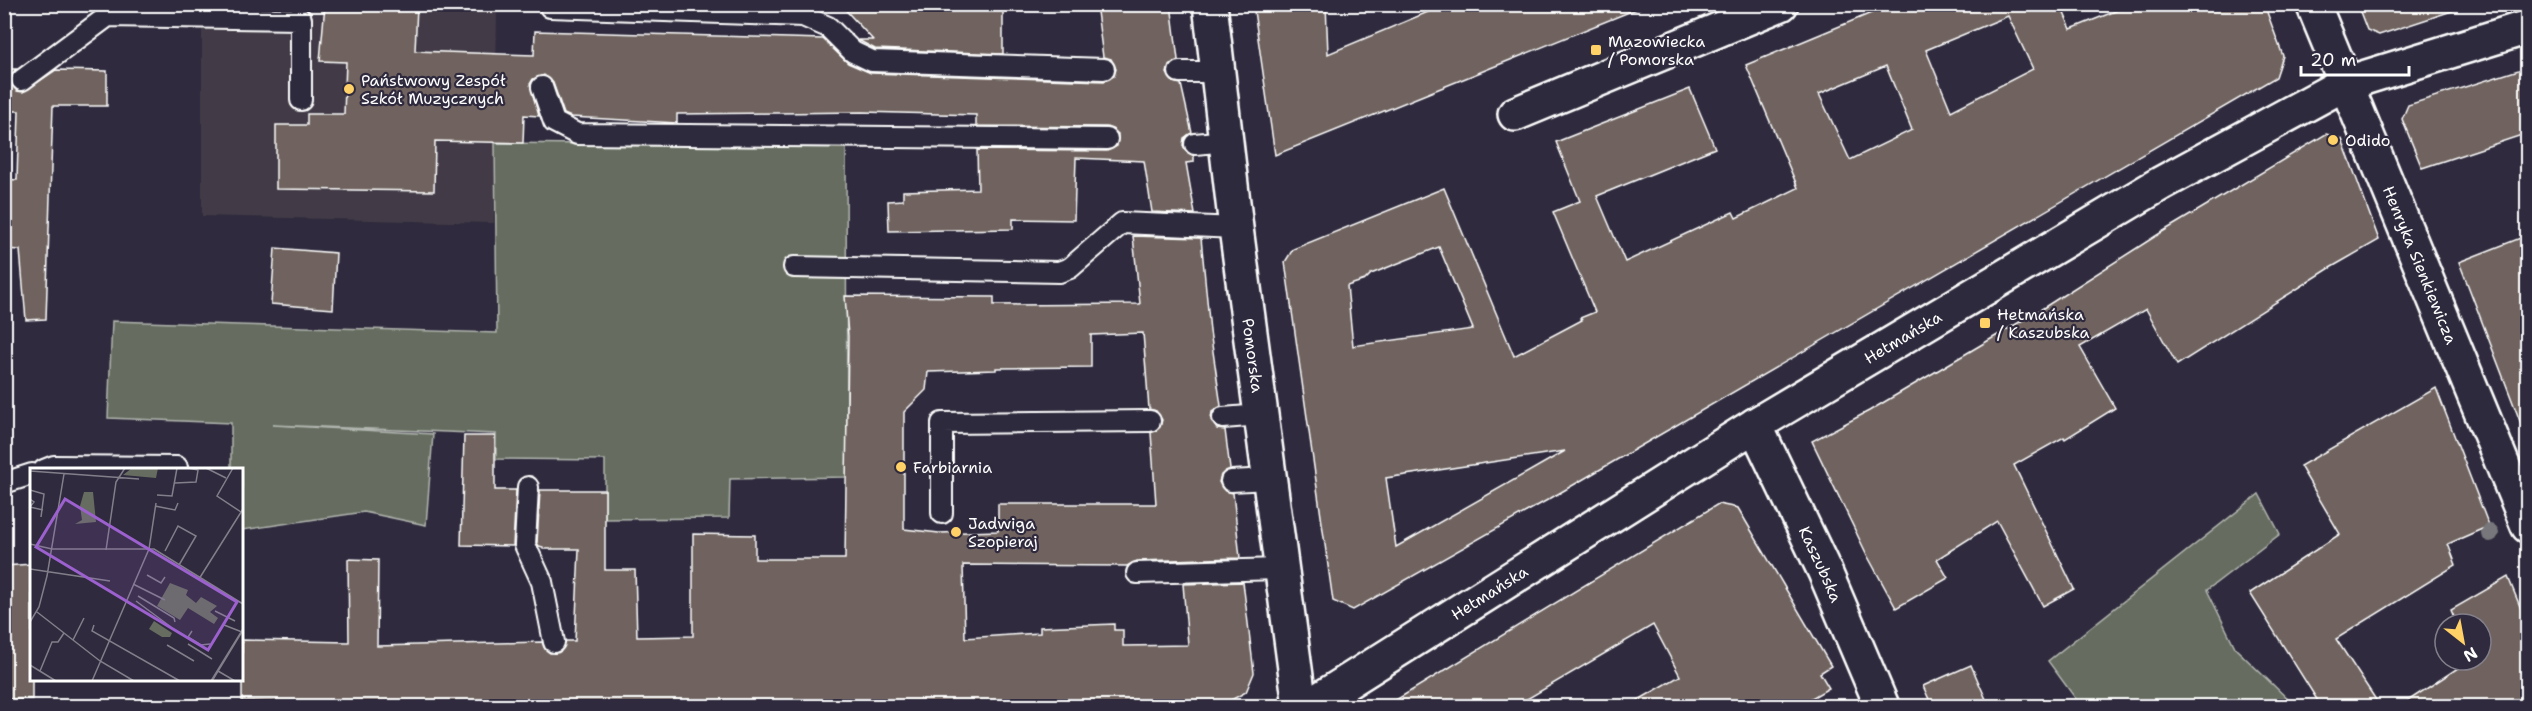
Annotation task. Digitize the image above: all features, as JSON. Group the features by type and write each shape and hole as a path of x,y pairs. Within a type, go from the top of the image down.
{"street":[{"name":"Pomorska","path":"1210,4 1218,72 1211,143 1236,228 1300,706"},
{"path":"1515,114 1780,4"},
{"name":"Henryka Sienkiewicza","path":"2313,4 2344,84 2528,525"},
{"name":"Hetmańska","path":"1309,706 1755,425 2160,184 2344,84 2528,27"},
{"name":"Kaszubska","path":"1755,425 1825,572 1882,706"}],"lane":[{"path":"549,8 802,16 828,27 853,52 872,61 1104,69"},
{"path":"22,80 108,16 301,19 301,100"},
{"path":"1179,72 1218,72"},
{"path":"542,87 554,122 578,134 1107,139"},
{"path":"794,267 1059,272 1070,268 1122,223 1236,228"},
{"path":"1223,418 1261,416"},
{"path":"942,513 942,423 1150,421"},
{"path":"49,468 54,466 177,467"},
{"path":"4,483 30,475"},
{"path":"1231,482 1269,479"},
{"path":"528,488 525,545 542,582 554,642"},
{"path":"1137,573 1281,569"}],"shaded area":[{"name":"Państwowy Zespół Szkół Muzycznych","path":"202,5 383,5 497,9 494,223 202,216"}],"green space":[{"path":"495,143 846,147 847,477 730,479 729,518 605,519 605,460 496,459 496,434 273,425 433,434 426,525 364,512 243,530 243,468 231,468 231,423 108,418 112,321 497,333"},
{"path":"2259,494 2280,534 2207,590 2236,649 2295,706 2081,706 2048,661"}],"building":[{"path":"325,4 417,6 415,51 534,55 535,31 823,39 848,63 871,73 1104,81 1114,76 1116,69 1111,59 1103,57 1096,4 1171,4 1178,60 1169,66 1167,73 1173,82 1181,84 1192,133 1184,138 1183,145 1186,151 1194,156 1194,162 1186,163 1195,214 1152,212 1144,161 1076,158 1074,220 1013,219 1013,229 889,231 888,201 903,200 903,191 978,189 977,150 1107,151 1117,146 1118,134 1107,127 976,126 976,115 862,112 677,114 677,123 571,117 564,114 553,83 544,75 533,79 530,84 539,116 524,115 523,143 435,141 434,191 276,189 276,125 307,125 307,114 344,114 346,62 320,61"},
{"path":"840,4 1003,4 1003,54 875,49 858,40 873,40"},
{"path":"1253,4 1326,4 1328,54 1447,4 1644,6 1275,155"},
{"path":"1893,4 2060,4 2071,29 2133,4 2264,4 2283,56 2276,77 1551,498 1353,610 1333,601 1285,262 1293,249 1444,188 1514,356 1582,320 1580,318 1595,312 1553,212 1580,201 1556,142 1690,89 1715,148 1597,196 1625,262 1733,212 1736,218 1798,188 1746,65","holes":["2008,16 2033,69 1951,111 1926,50","1886,66 1912,130 1850,160 1819,94","1439,247 1473,329 1353,346 1347,286 1365,280 1371,274","1565,451 1396,547 1386,478"]},
{"path":"2357,4 2454,4 2455,10 2379,35 2367,30"},
{"path":"2528,67 2528,133 2422,168 2402,119 2408,105"},
{"path":"4,69 16,69 11,75 10,82 17,91 23,92 56,70 107,71 107,106 53,106 46,319 26,320 20,250 4,249 4,179 17,180 19,111 4,111"},
{"path":"2326,134 2342,139 2379,240 2330,268 2177,365 2146,309 2080,347 2115,408 2065,439 2064,437 2014,465 2074,589 2043,606 1997,521 1937,559 1948,578 1896,608 1867,555 1812,441 1869,411 2040,310 2162,232"},
{"path":"2528,235 2528,434 2525,434 2459,262"},
{"path":"1133,236 1201,238 1210,331 1221,406 1212,412 1211,420 1217,429 1225,430 1230,469 1221,475 1219,482 1225,491 1233,493 1240,558 1137,561 1127,566 963,565 965,638 1040,633 1040,627 1114,624 1114,630 1123,630 1123,646 1188,645 1183,584 1243,582 1254,673 1246,692 1224,704 1169,706 433,706 242,701 243,640 349,642 348,559 378,560 377,646 542,642 550,653 561,651 566,641 575,641 579,549 543,549 537,543 540,490 605,490 605,570 635,570 637,637 693,636 693,534 755,535 755,559 845,559 848,336 845,296 994,297 994,305 1140,304","holes":["1143,333 1149,409 1156,411 1162,420 1160,427 1151,433 1156,504 998,504 998,531 939,533 904,529 904,412 926,390 928,372 996,370 996,368 1091,367 1091,335"]},
{"path":"275,248 336,253 333,309 271,304"},
{"path":"2436,388 2489,526 2448,544 2456,565 2336,639 2380,706 2321,706 2250,593 2340,534 2300,466"},
{"path":"464,436 495,436 495,490 516,490 513,546 461,545"},
{"path":"1718,504 1738,508 1831,666 1820,673 1829,688 1798,706 1628,706 1680,676 1653,625 1515,706 1386,706"},
{"path":"30,564 32,699 4,699 4,566"},
{"path":"2508,577 2528,626 2528,706 2400,706 2452,672 2493,672 2493,612 2452,612 2451,610"},
{"path":"1971,665 1989,706 1932,706 1923,686"}],"place":[{"name":"Mazowiecka / Pomorska","path":"1596,50"},
{"name":"Państwowy Zespół Szkół Muzycznych","path":"349,89"},
{"name":"Odido","path":"2333,140"},
{"name":"Hetmańska / Kaszubska","path":"1985,323"},
{"name":"Farbiarnia","path":"901,467"},
{"name":"Jadwiga Szopieraj","path":"956,532"}]}
